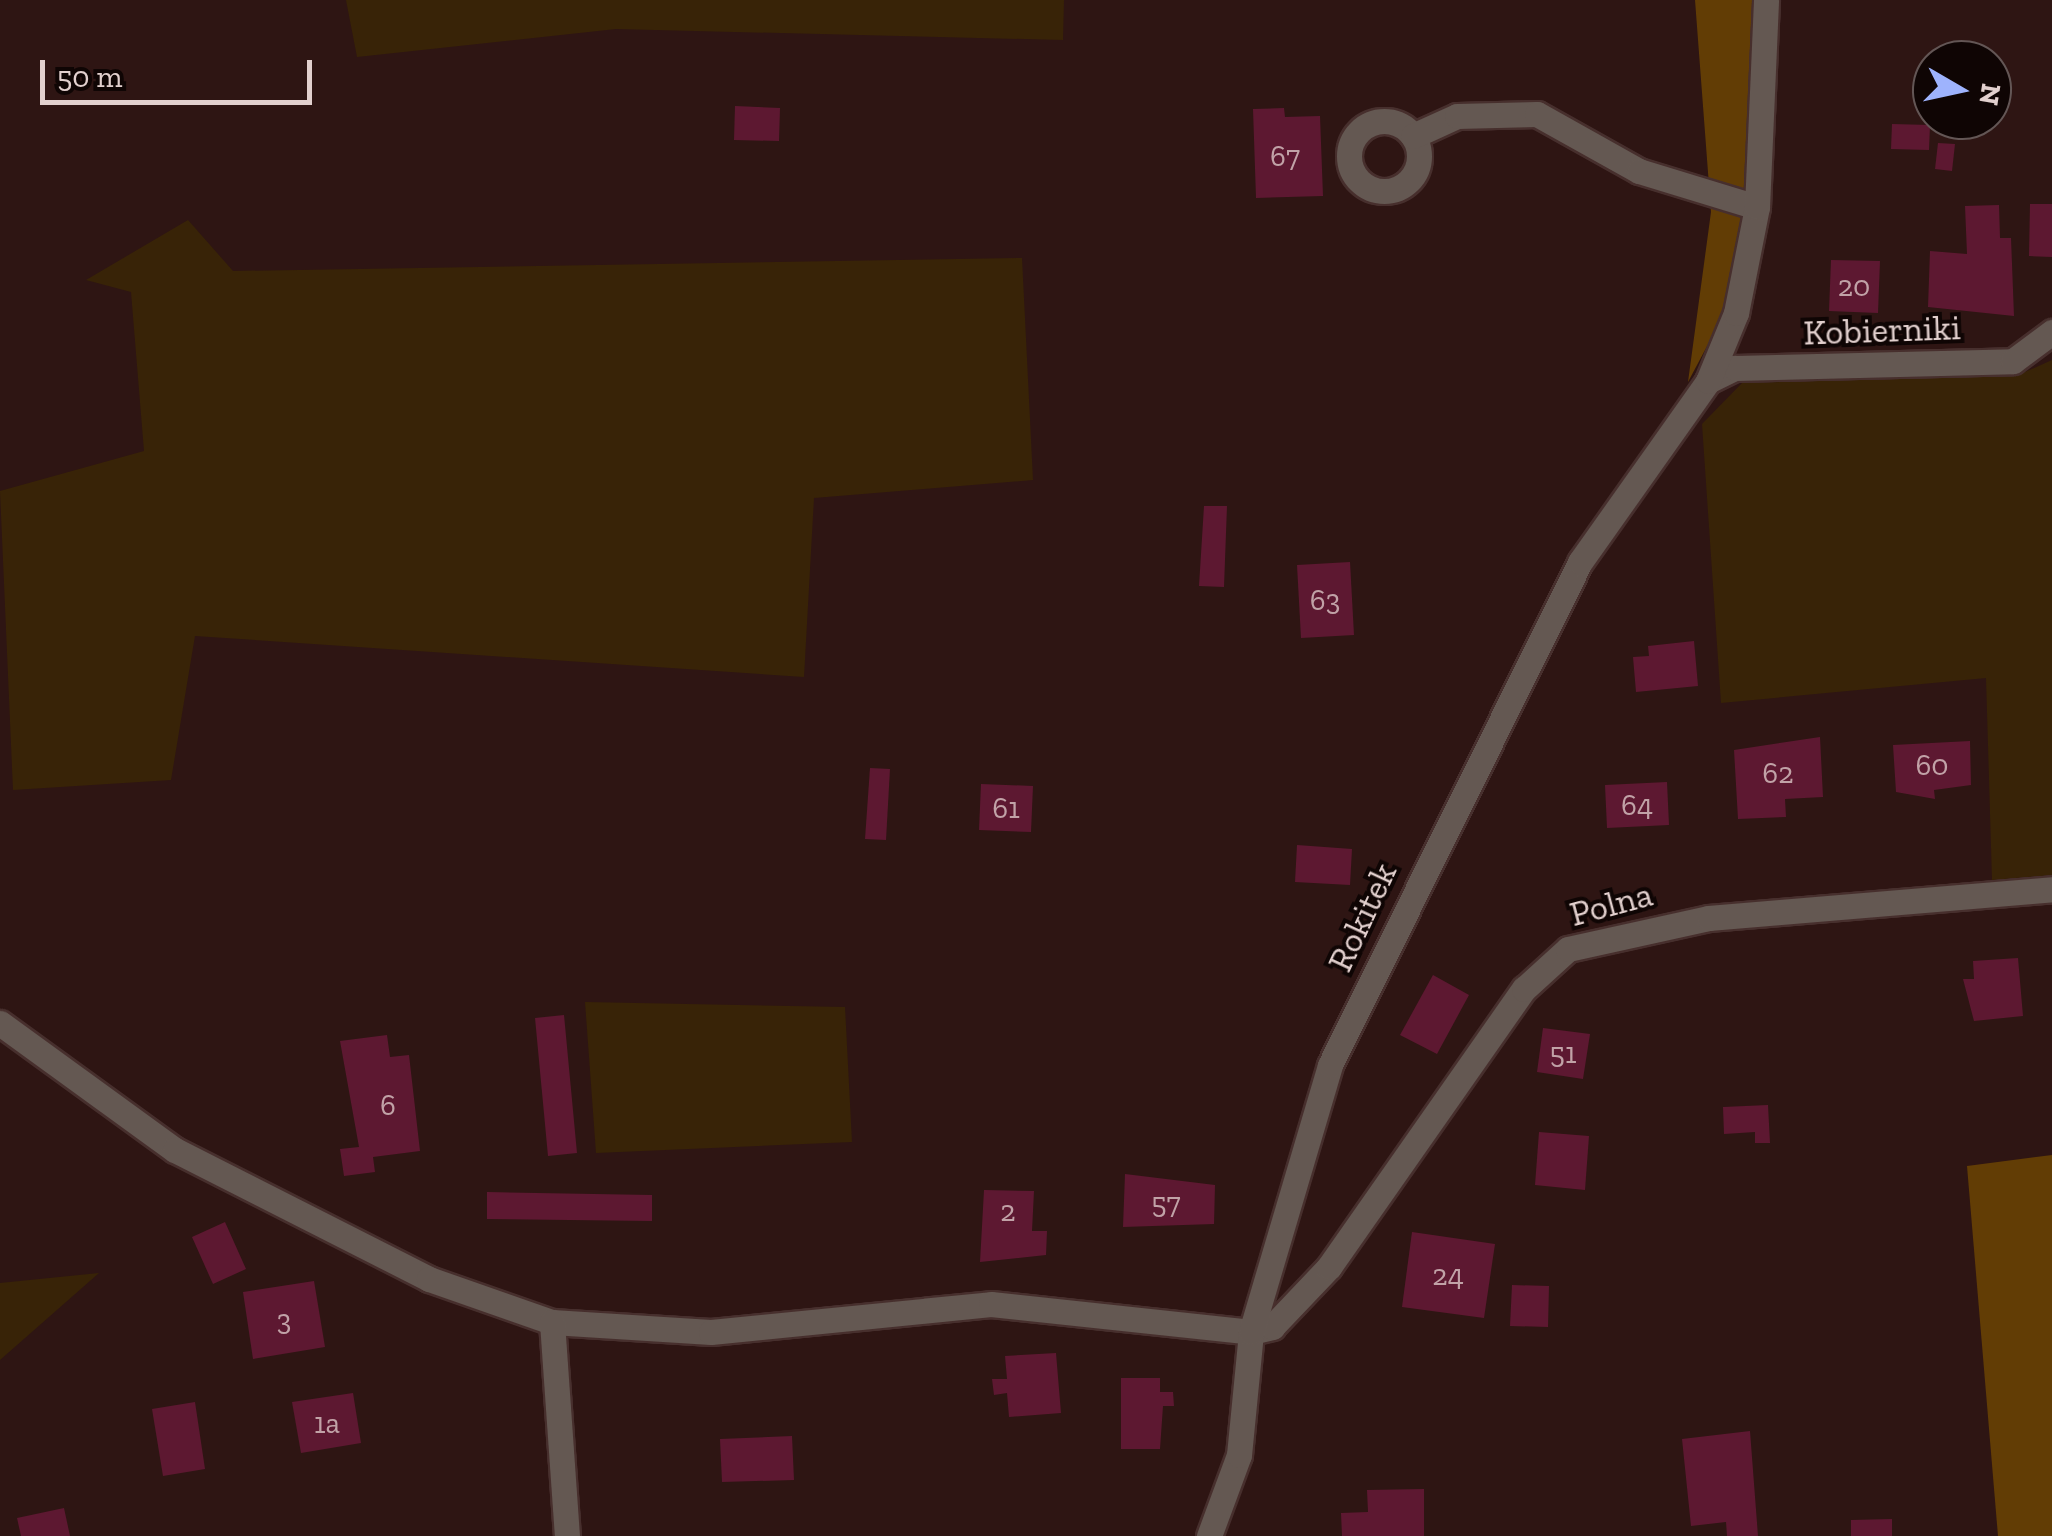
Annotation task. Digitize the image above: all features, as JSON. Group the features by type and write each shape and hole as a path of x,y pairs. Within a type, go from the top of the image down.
{"street":[{"name":"Rokitek","path":"1208,1536 1239,1454 1251,1332 1305,1127 1423,868 1580,562 1708,381 1736,314 1757,207 1766,0"},
{"path":"1413,136 1458,116 1537,114 1639,170 1757,207"},
{"name":"Kobierniki","path":"1708,381 1735,368 2013,361 2052,332"},
{"name":"Polna","path":"1251,1332 1282,1318 1329,1267 1524,989 1568,949 1709,918 2052,890"},
{"path":"0,1023 175,1150 430,1279 552,1322 711,1332 991,1304 1251,1332"},
{"path":"552,1322 567,1536"}],"shaded area":[{"path":"346,0 1064,0 1063,40 616,29 357,57"},
{"path":"1695,0 1755,0 1743,243 1729,305 1688,382 1711,212"},
{"path":"188,220 233,271 1022,258 1033,480 814,498 804,677 195,636 171,780 13,790 0,491 144,451 131,292 86,280"},
{"path":"2052,360 2052,875 1992,880 1986,678 1721,703 1702,424 1742,383 2016,376"},
{"path":"585,1002 845,1007 852,1142 596,1153"},
{"path":"2052,1155 2052,1536 1998,1536 1967,1166"},
{"path":"99,1273 0,1360 0,1283"}],"building":[{"path":"735,106 780,108 779,141 734,140"},
{"path":"1284,108 1285,117 1320,116 1323,196 1256,198 1253,109"},
{"path":"1892,124 1912,125 1912,140 1929,140 1929,150 1891,149"},
{"path":"1938,143 1955,144 1952,171 1935,169"},
{"path":"2030,204 2052,204 2052,257 2029,256"},
{"path":"1999,205 2000,238 2011,238 2014,316 1928,307 1930,251 1967,254 1965,206"},
{"path":"1831,260 1880,261 1878,313 1829,311"},
{"path":"1204,506 1227,506 1224,587 1199,586"},
{"path":"1350,562 1354,635 1301,638 1297,565"},
{"path":"1694,641 1698,686 1636,692 1633,657 1649,656 1648,646"},
{"path":"1820,737 1823,797 1785,799 1786,817 1738,819 1734,750"},
{"path":"1970,741 1971,785 1934,790 1935,799 1896,792 1893,745"},
{"path":"870,768 890,769 886,840 865,839"},
{"path":"1667,782 1669,825 1607,828 1605,785"},
{"path":"981,784 1033,786 1031,832 979,830"},
{"path":"1297,845 1352,849 1350,885 1295,882"},
{"path":"2018,958 2023,1016 1974,1021 1963,979 1974,979 1973,961"},
{"path":"1433,975 1469,995 1437,1054 1400,1035"},
{"path":"564,1015 577,1153 548,1156 535,1018"},
{"path":"1543,1028 1590,1034 1583,1079 1537,1072"},
{"path":"387,1035 390,1057 409,1055 420,1151 373,1157 375,1172 344,1176 340,1149 359,1147 340,1041"},
{"path":"1768,1105 1770,1143 1755,1143 1755,1132 1724,1134 1723,1107"},
{"path":"1539,1132 1589,1136 1585,1190 1535,1185"},
{"path":"1125,1174 1215,1185 1214,1224 1123,1227"},
{"path":"984,1190 1034,1191 1032,1231 1047,1231 1046,1255 980,1262"},
{"path":"487,1192 652,1195 652,1221 487,1219"},
{"path":"225,1222 246,1269 213,1284 192,1237"},
{"path":"1412,1232 1495,1244 1484,1318 1402,1307"},
{"path":"314,1281 325,1347 253,1359 243,1292"},
{"path":"1512,1285 1549,1286 1548,1327 1510,1326"},
{"path":"1056,1353 1061,1413 1009,1417 1007,1393 994,1395 992,1379 1007,1379 1005,1356"},
{"path":"1121,1378 1160,1378 1160,1392 1173,1392 1174,1406 1163,1406 1160,1449 1121,1449"},
{"path":"353,1393 361,1443 301,1453 292,1402"},
{"path":"195,1402 205,1469 163,1476 152,1409"},
{"path":"1750,1431 1758,1536 1727,1536 1726,1522 1691,1526 1682,1439"},
{"path":"792,1436 794,1480 722,1482 720,1439"},
{"path":"1424,1489 1424,1536 1342,1536 1341,1513 1368,1512 1367,1490"},
{"path":"64,1508 70,1536 21,1536 17,1518"},
{"path":"1892,1519 1892,1536 1851,1536 1851,1520"}]}
